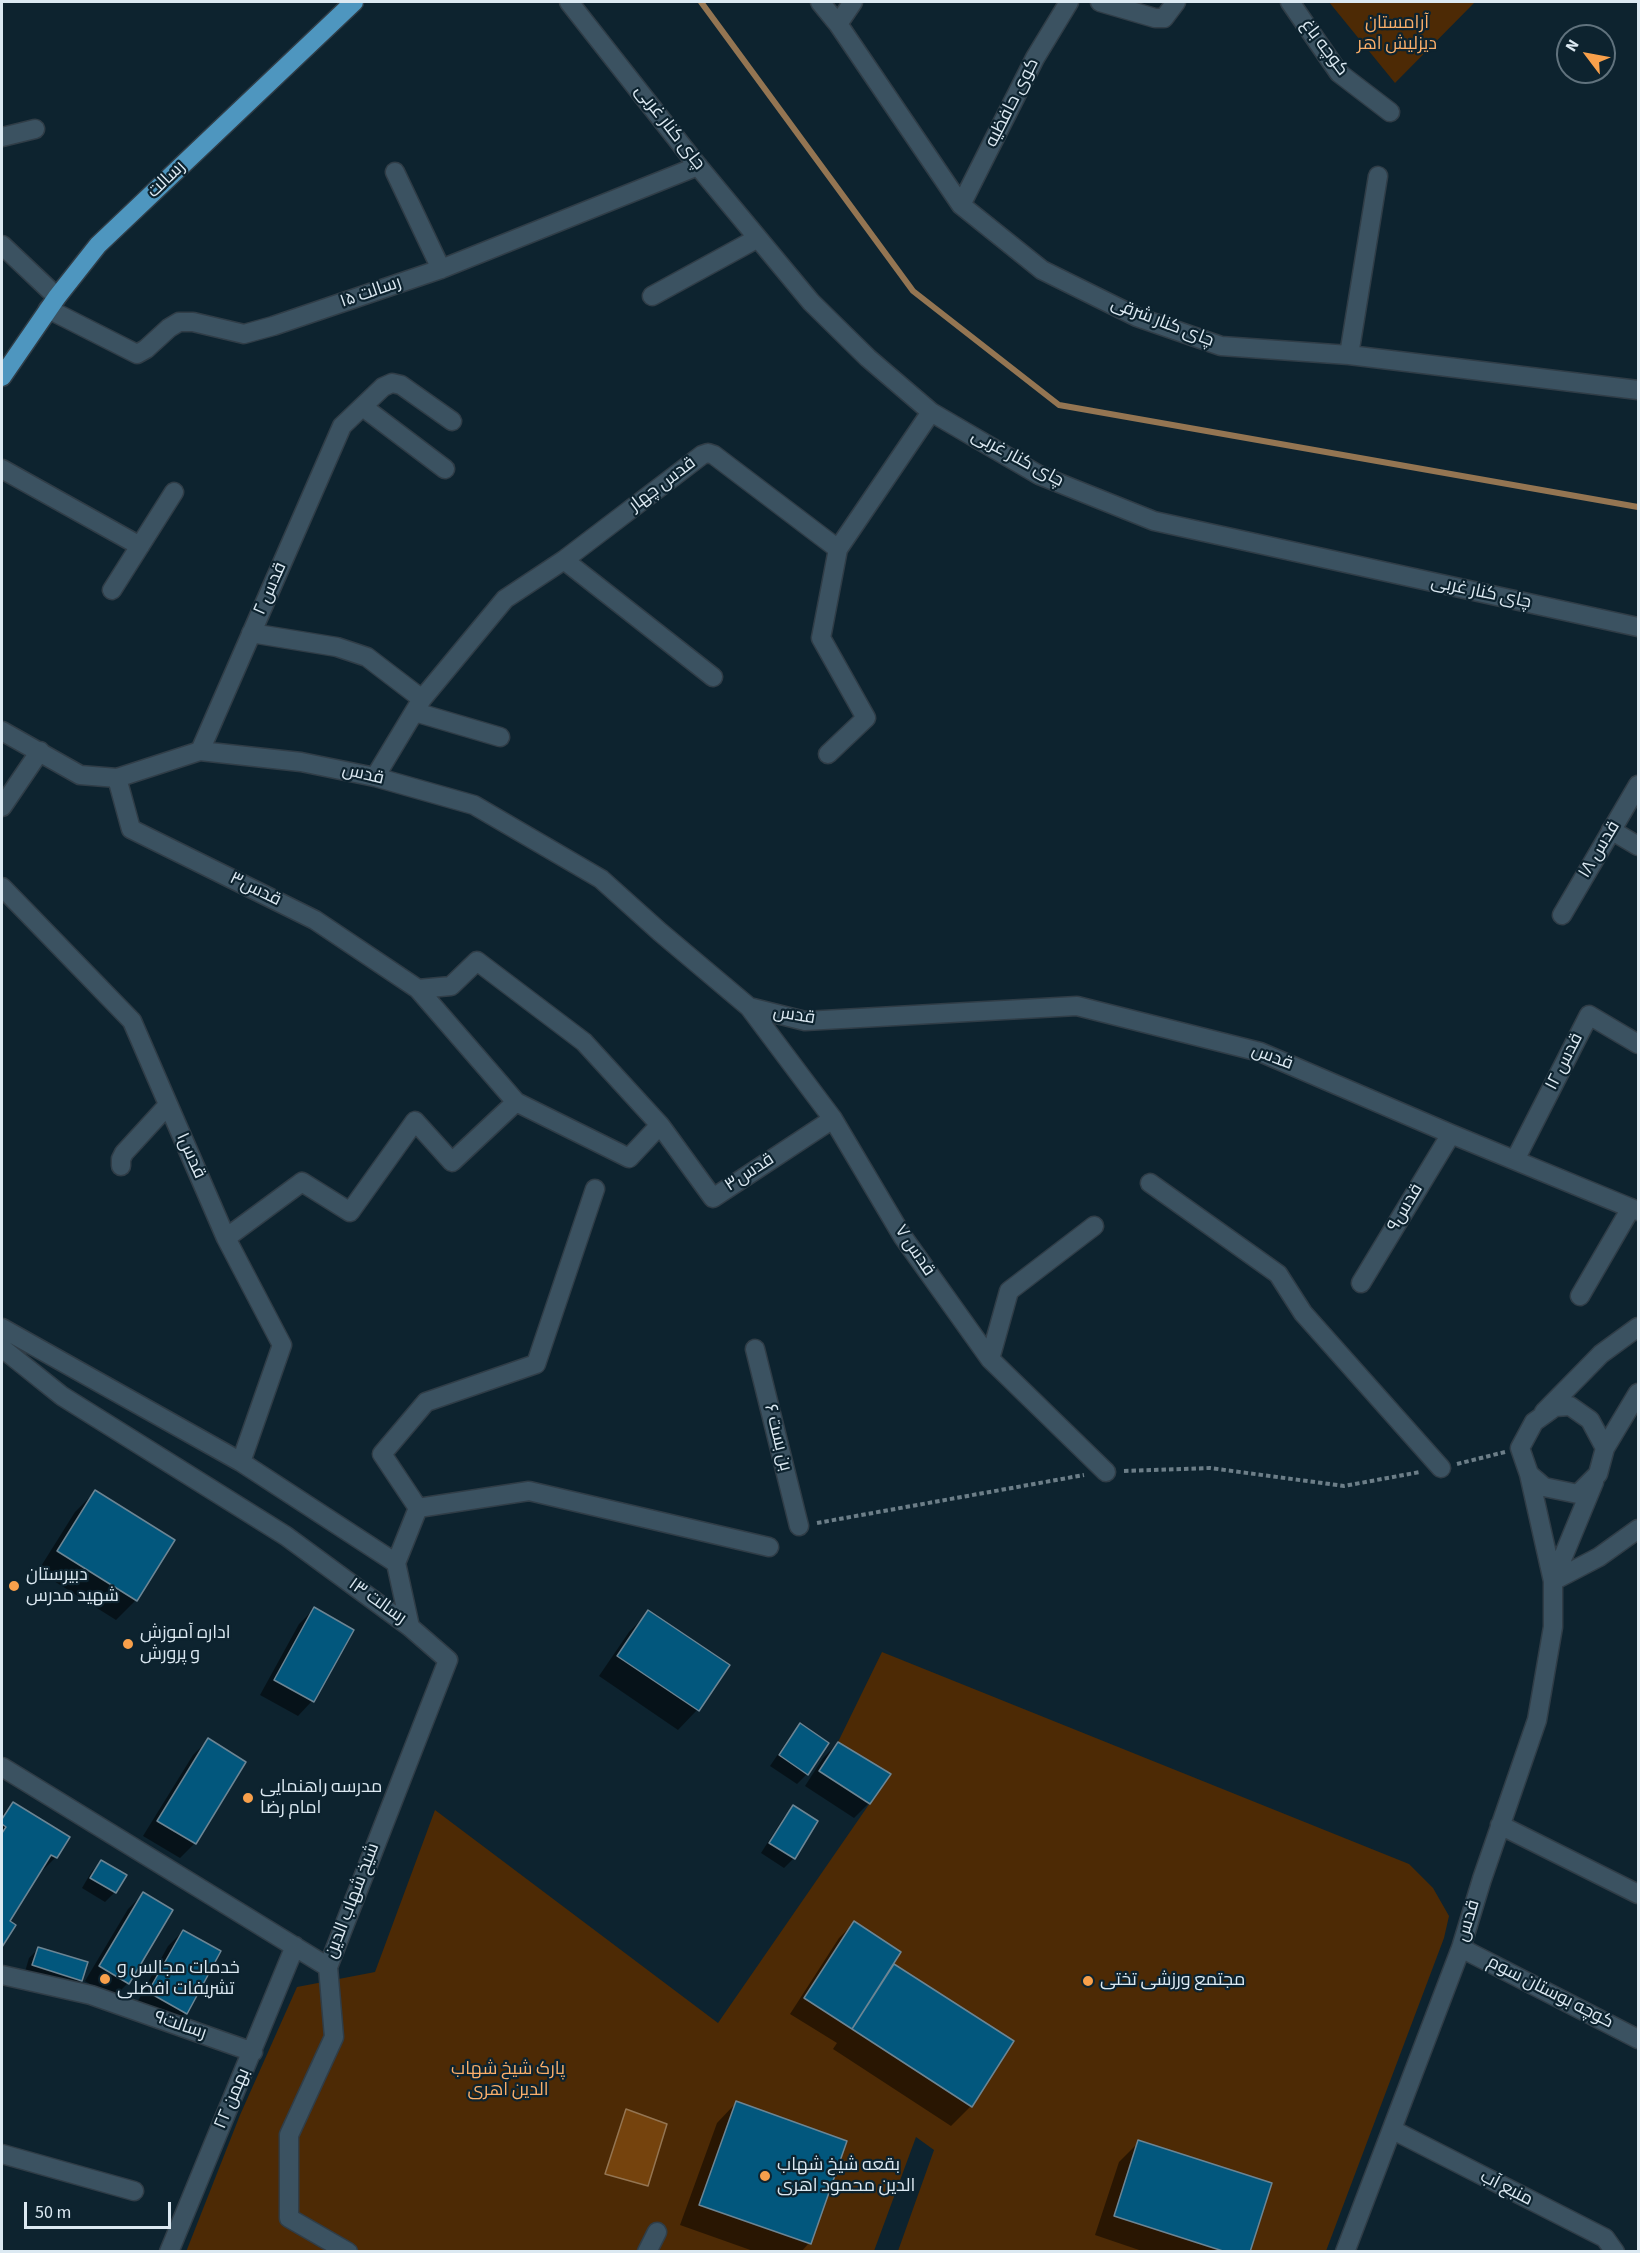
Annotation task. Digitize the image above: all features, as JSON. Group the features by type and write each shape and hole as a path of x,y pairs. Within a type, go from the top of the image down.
{"main road":[{"name":"رسالت","path":"2,376 53,303 98,245 354,2"}],"street":[{"name":"چای کنار غربی","path":"569,2 698,166 811,302 868,358 932,412 1039,475 1154,521 1638,627"},
{"name":"چای کنار شرقی","path":"820,2 838,24 961,205 1042,270 1137,318 1221,345 1349,355 1638,390"},
{"path":"838,24 853,2"},
{"name":"کوی حافظیه","path":"961,205 1035,58 1069,2"},
{"path":"1100,2 1155,18 1164,18 1176,2"},
{"name":"کوچه باغ","path":"1290,2 1339,73 1390,112"},
{"path":"2,137 35,129"},
{"name":"رسالت ۱۵","path":"53,303 137,354 146,350 169,328 179,322 193,322 244,334 441,269 698,166"},
{"path":"394,172 441,269"},
{"path":"1349,355 1378,176"},
{"path":"652,296 758,238"},
{"path":"2,245 53,303"},
{"path":"445,469 363,407 383,387 392,383 401,385 452,421"},
{"name":"قدس ۲","path":"200,751 342,426 363,407"},
{"path":"828,754 866,718 821,638 838,549 932,412"},
{"name":"قدس چهار","path":"375,777 419,706 506,599 564,560 702,455 708,453 714,455 838,549"},
{"path":"2,469 140,546"},
{"path":"112,590 174,492"},
{"path":"564,560 713,677"},
{"path":"251,633 337,647 368,657 419,706 500,737"},
{"name":"قدس","path":"2,731 80,775 117,778 200,751 301,762 375,777 474,805 601,879 749,1007 805,1021 1077,1006 1260,1052 1451,1134 1635,1209"},
{"path":"2,807 40,752"},
{"name":"قدس۳","path":"117,778 131,829 315,920 418,989 516,1102 629,1158 660,1125"},
{"name":"قدس ۱۸","path":"1562,915 1638,784"},
{"path":"1611,830 1638,846"},
{"name":"قدس۱","path":"2,887 132,1021 226,1238 282,1346 242,1462"},
{"name":"قدس۳","path":"418,989 451,986 477,961 585,1042 660,1125 713,1198 833,1119"},
{"name":"قدس ۷","path":"749,1007 833,1119 903,1237 990,1359 1106,1472"},
{"name":"قدس ۱۲","path":"1515,1160 1589,1015 1638,1044"},
{"path":"226,1238 302,1182 350,1212 415,1120 452,1162 516,1102"},
{"path":"121,1166 124,1153 168,1105"},
{"name":"قدس۹","path":"1361,1283 1451,1134"},
{"path":"1150,1183 1278,1274 1303,1313 1441,1468"},
{"path":"418,1508 382,1454 426,1402 536,1364 595,1189"},
{"path":"1580,1296 1635,1209"},
{"path":"990,1359 1009,1292 1094,1226"},
{"path":"1553,1581 1529,1474 1520,1448 1534,1422 1601,1354 1638,1327"},
{"path":"2,1328 242,1462 396,1563 418,1508"},
{"name":"رسالت ۱۳","path":"2,1348 62,1396 286,1536 410,1627"},
{"name":"بن بست ۶","path":"755,1349 799,1526"},
{"path":"1553,1581 1598,1474 1605,1448 1638,1393"},
{"path":"1534,1422 1555,1407 1570,1407 1590,1420 1605,1448"},
{"path":"1529,1474 1544,1487 1578,1494 1598,1474"},
{"path":"418,1508 529,1491 770,1546"},
{"path":"1553,1581 1599,1557 1638,1529"},
{"name":"رسالت ۱۳","path":"396,1563 410,1627"},
{"name":"قدس","path":"1345,2252 1461,1948 1500,1825 1537,1720 1553,1627 1553,1581"},
{"name":"شیخ شهاب الدین","path":"2,1767 328,1967 448,1660 410,1627"},
{"path":"1500,1825 1638,1894"},
{"name":"۲۲ بهمن","path":"169,2252 295,1946"},
{"name":"کوچه بوستان سوم","path":"1461,1948 1638,2039"},
{"path":"328,1967 334,2037 289,2134 289,2218 348,2252"},
{"name":"رسالت۹","path":"2,1975 91,1995 253,2052"},
{"name":"منبع آب","path":"1393,2130 1605,2238 1615,2252"},
{"path":"2,2154 134,2192"},
{"path":"647,2252 657,2232"}],"path":[{"path":"799,1526 1106,1472 1210,1468 1344,1486 1441,1468 1520,1448"}],"green space":[{"name":"آرامستان دیزلیش اهر","path":"1329,2 1475,2 1395,83"},
{"name":"مجتمع ورزشی تختی","path":"882,1652 1409,1864 1433,1888 1449,1916 1444,1938 1326,2251 898,2251 934,2150 916,2137 874,2251 186,2252 240,2115 297,1987 375,1972 435,1810 718,2023 890,1774 838,1742"}],"shaded area":[{"path":"626,2109 667,2124 648,2186 605,2174"}],"building":[{"path":"95,1490 175,1540 137,1601 57,1551"},
{"path":"314,1607 354,1630 314,1702 274,1680"},
{"path":"648,1610 730,1665 699,1711 617,1656"},
{"path":"800,1723 829,1743 808,1775 779,1755"},
{"path":"208,1738 246,1762 196,1844 157,1821"},
{"path":"838,1742 891,1774 870,1804 819,1771"},
{"path":"13,1802 70,1837 57,1858 51,1855 10,1921 16,1925 2,1947 2,1833 6,1827 2,1824 2,1819"},
{"path":"793,1805 818,1821 795,1859 769,1843"},
{"path":"101,1860 127,1875 116,1893 90,1878"},
{"path":"143,1892 173,1910 129,1984 99,1966"},
{"path":"854,1921 901,1952 852,2029 804,1998"},
{"path":"183,1930 221,1951 187,2014 148,1992"},
{"path":"38,1947 88,1962 82,1981 32,1965"},
{"path":"894,1964 1014,2041 972,2107 852,2029"},
{"path":"736,2101 847,2141 811,2244 699,2205"},
{"path":"1138,2140 1272,2183 1250,2252 1226,2252 1114,2216"}],"waterway":[{"path":"701,2 913,291 1059,405 1638,507"}],"place":[{"name":"دبیرستان شهید مدرس","path":"14,1586"},
{"name":"اداره آموزش و پرورش","path":"128,1644"},
{"name":"مدرسه راهنمایی امام رضا","path":"248,1798"},
{"name":"خدمات مجالس و تشریفات افضلی","path":"105,1979"},
{"name":"مجتمع ورزشی تختی","path":"1088,1981"},
{"name":"بقعه شیخ شهاب الدین محمود اهرى","path":"765,2176"}],"park label":[{"name":"پارک شیخ شهاب الدین اهری","path":"508,2080"}]}
